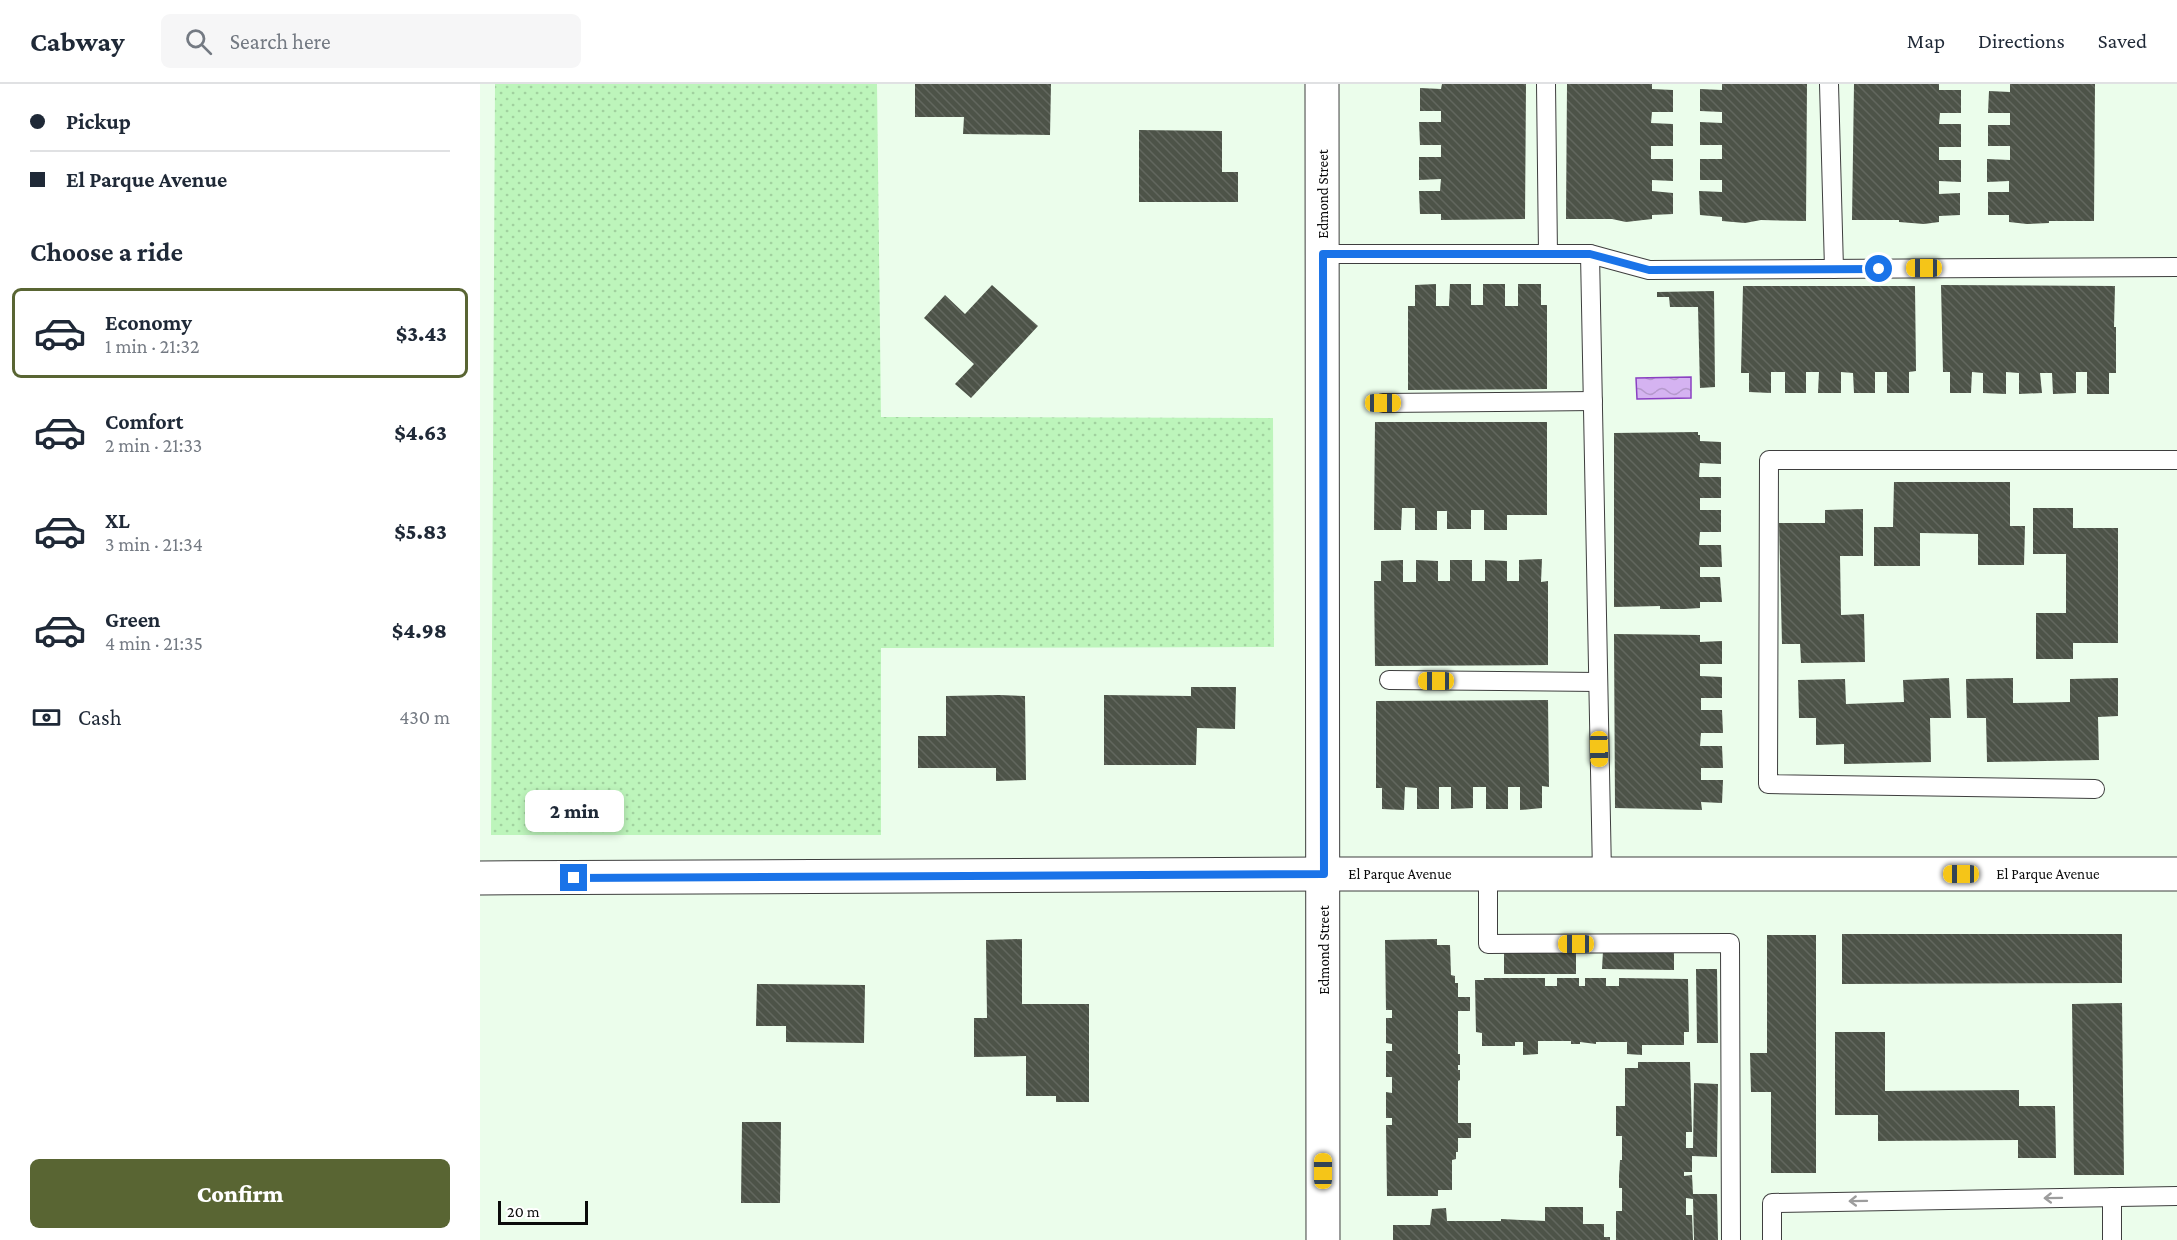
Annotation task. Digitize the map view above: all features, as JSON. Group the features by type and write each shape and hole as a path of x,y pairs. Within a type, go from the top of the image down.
{"street":[{"name":"Edmond Street","path":"1322,84 1323,1240"},
{"name":"El Parque Avenue","path":"480,878 1324,874 2177,874"}],"lane":[{"path":"1546,84 1548,254"},
{"path":"1829,84 1834,269"},
{"path":"1323,254 1590,254 1649,270 2177,267"},
{"path":"1590,254 1602,874"},
{"path":"1383,403 1593,401"},
{"path":"2095,789 1768,784 1769,460 2177,460"},
{"path":"1389,680 1598,682"},
{"path":"1488,874 1488,944 1730,943 1731,1240"},
{"path":"1772,1240 1772,1203 2177,1196"},
{"path":"2112,1197 2112,1240"}],"sand":[{"path":"495,84 877,84 881,417 1273,418 1274,647 881,648 881,835 491,835"}],"water":[{"path":"1691,377 1691,398 1637,399 1636,378"}],"building":[{"path":"915,84 1051,84 1050,135 963,134 964,117 915,117"},
{"path":"1442,84 1526,84 1525,219 1441,220 1441,214 1420,214 1419,191 1440,191 1441,179 1419,180 1419,157 1441,157 1441,145 1420,145 1419,122 1441,122 1441,111 1420,111 1420,88 1441,89"},
{"path":"1567,84 1652,84 1652,89 1673,90 1673,112 1652,112 1651,123 1673,124 1673,146 1651,146 1651,159 1673,159 1673,181 1652,180 1652,191 1673,193 1673,214 1652,215 1652,219 1626,222 1612,219 1566,219"},
{"path":"1722,84 1807,84 1806,221 1761,220 1745,223 1722,221 1722,217 1700,215 1699,191 1722,192 1722,180 1700,180 1700,159 1722,159 1722,145 1700,145 1700,122 1722,123 1722,112 1700,111 1700,89 1722,90"},
{"path":"1854,84 1939,84 1939,90 1961,90 1961,113 1940,113 1939,124 1961,124 1961,147 1939,147 1939,160 1961,160 1961,182 1939,181 1939,194 1960,193 1960,215 1939,216 1939,222 1924,224 1899,222 1899,220 1852,220"},
{"path":"2010,84 2095,84 2094,221 2049,221 2049,223 2027,224 2009,222 2009,215 1988,215 1988,192 2009,192 2009,181 1987,182 1987,159 2010,160 2010,146 1988,146 1988,125 2010,125 2010,113 1988,113 1989,91 2010,92"},
{"path":"1139,130 1222,131 1222,172 1238,172 1238,202 1139,202"},
{"path":"1436,284 1436,306 1449,306 1450,284 1471,284 1471,305 1483,305 1483,284 1505,284 1505,306 1518,306 1518,284 1541,284 1541,305 1547,305 1547,389 1408,390 1408,306 1415,306 1415,285"},
{"path":"992,285 1038,326 971,398 955,384 974,364 924,318 945,295 965,314"},
{"path":"1941,285 2115,286 2116,373 2109,373 2109,394 2087,394 2087,372 2076,372 2076,393 2053,394 2052,373 2040,373 2042,393 2019,394 2019,373 2006,372 2006,394 1983,393 1983,373 1972,372 1971,393 1950,393 1950,372 1943,372"},
{"path":"1743,286 1915,286 1916,371 1909,372 1909,393 1887,393 1887,372 1875,372 1875,393 1854,393 1853,373 1841,372 1841,393 1818,393 1819,372 1806,372 1806,393 1785,393 1785,372 1771,372 1771,393 1749,392 1749,373 1741,373"},
{"path":"1714,291 1715,387 1700,388 1698,307 1670,307 1669,297 1657,297 1657,292"},
{"path":"1375,422 1547,422 1547,515 1507,515 1507,530 1484,530 1484,510 1471,510 1471,529 1447,529 1447,511 1437,511 1437,530 1415,530 1415,508 1402,508 1401,530 1374,530"},
{"path":"1698,432 1700,441 1721,442 1721,464 1700,463 1699,477 1721,477 1721,498 1700,498 1700,510 1721,510 1721,532 1700,532 1699,545 1721,545 1722,567 1700,567 1700,577 1720,577 1722,602 1700,602 1700,608 1684,609 1660,609 1660,606 1614,607 1614,433"},
{"path":"1894,482 2010,482 2010,526 2025,526 2024,565 1978,565 1978,534 1920,533 1920,566 1874,566 1874,527 1893,527"},
{"path":"2033,508 2073,508 2073,528 2118,528 2118,643 2073,643 2073,659 2036,659 2036,613 2066,613 2066,554 2033,554"},
{"path":"1863,509 1863,556 1840,556 1841,615 1864,614 1865,662 1801,663 1800,644 1782,644 1779,523 1825,523 1825,510"},
{"path":"1542,559 1541,582 1548,581 1548,665 1375,666 1374,581 1381,581 1381,561 1403,560 1403,582 1416,582 1416,560 1438,561 1438,581 1450,581 1450,560 1472,560 1472,581 1485,581 1485,560 1507,561 1507,581 1519,581 1519,560"},
{"path":"1614,634 1700,635 1700,642 1722,641 1722,664 1700,664 1700,676 1722,677 1722,698 1701,698 1701,710 1722,710 1723,733 1701,733 1700,746 1722,746 1723,768 1701,768 1701,780 1723,780 1722,803 1701,802 1702,810 1615,808"},
{"path":"1949,678 1951,718 1930,718 1931,762 1844,764 1844,744 1816,745 1816,718 1799,718 1798,680 1845,679 1846,704 1904,702 1903,680"},
{"path":"2013,678 2013,703 2070,702 2070,679 2118,678 2118,716 2098,717 2099,760 1987,762 1986,718 1967,718 1966,679"},
{"path":"1191,687 1236,687 1235,729 1197,728 1196,765 1104,765 1104,695 1191,696"},
{"path":"946,696 1025,696 1026,780 996,781 996,768 918,768 918,736 946,736"},
{"path":"1548,700 1549,787 1542,786 1542,808 1520,810 1520,787 1508,787 1508,809 1486,809 1486,787 1473,787 1473,808 1451,809 1451,787 1439,787 1439,809 1417,809 1417,788 1405,787 1404,810 1382,809 1382,788 1376,788 1376,701"},
{"path":"1842,934 2122,934 2122,983 1842,984"},
{"path":"1767,935 1816,935 1816,1173 1771,1173 1771,1092 1751,1092 1750,1053 1767,1053"},
{"path":"1022,939 1022,1004 1089,1004 1089,1102 1056,1102 1056,1096 1026,1096 1026,1056 974,1057 974,1018 987,1018 986,940"},
{"path":"1437,939 1437,945 1450,945 1451,975 1455,976 1455,983 1458,983 1458,997 1470,997 1470,1011 1458,1011 1460,1080 1458,1081 1458,1123 1471,1123 1471,1138 1458,1138 1458,1152 1456,1152 1456,1159 1452,1160 1452,1190 1438,1190 1438,1196 1387,1196 1386,1125 1392,1125 1392,1118 1386,1118 1386,1092 1392,1093 1392,1077 1386,1077 1386,1051 1392,1051 1392,1044 1386,1043 1386,1018 1392,1018 1392,1010 1386,1010 1385,940"},
{"path":"1603,951 1674,952 1674,970 1602,969"},
{"path":"1504,952 1576,952 1576,974 1504,974"},
{"path":"1696,969 1717,969 1718,1043 1697,1043"},
{"path":"1484,978 1545,978 1545,986 1557,986 1557,978 1579,978 1579,986 1585,986 1585,978 1606,978 1606,986 1619,986 1619,978 1688,979 1689,1032 1684,1032 1684,1045 1642,1045 1642,1055 1627,1054 1627,1042 1571,1044 1571,1041 1538,1041 1538,1054 1523,1055 1523,1042 1515,1042 1515,1046 1482,1046 1482,1033 1476,1032 1475,980 1484,980"},
{"path":"757,984 865,985 864,1043 786,1042 786,1026 756,1026"},
{"path":"2122,1003 2124,1175 2074,1175 2072,1004"},
{"path":"1835,1032 1885,1032 1885,1091 2019,1090 2019,1106 2055,1106 2056,1158 2018,1158 2018,1140 1878,1141 1878,1115 1835,1115"},
{"path":"1638,1062 1690,1062 1692,1132 1686,1132 1686,1148 1693,1148 1694,1083 1718,1084 1717,1157 1692,1156 1692,1172 1684,1172 1684,1176 1692,1175 1693,1194 1717,1194 1718,1240 1694,1240 1693,1199 1686,1198 1686,1215 1692,1215 1693,1240 1616,1240 1616,1211 1622,1211 1622,1188 1619,1188 1619,1176 1622,1136 1616,1136 1616,1106 1625,1106 1625,1068 1638,1068"},
{"path":"742,1122 781,1122 780,1203 741,1203"},
{"path":"1545,1207 1583,1207 1583,1224 1604,1224 1604,1237 1610,1237 1610,1240 1393,1240 1393,1225 1430,1225 1432,1209 1446,1208 1447,1221 1501,1221 1501,1219 1545,1221"}],"route":[{"path":"574,878 1324,874 1323,254 1590,254 1649,270 1879,269"}]}
